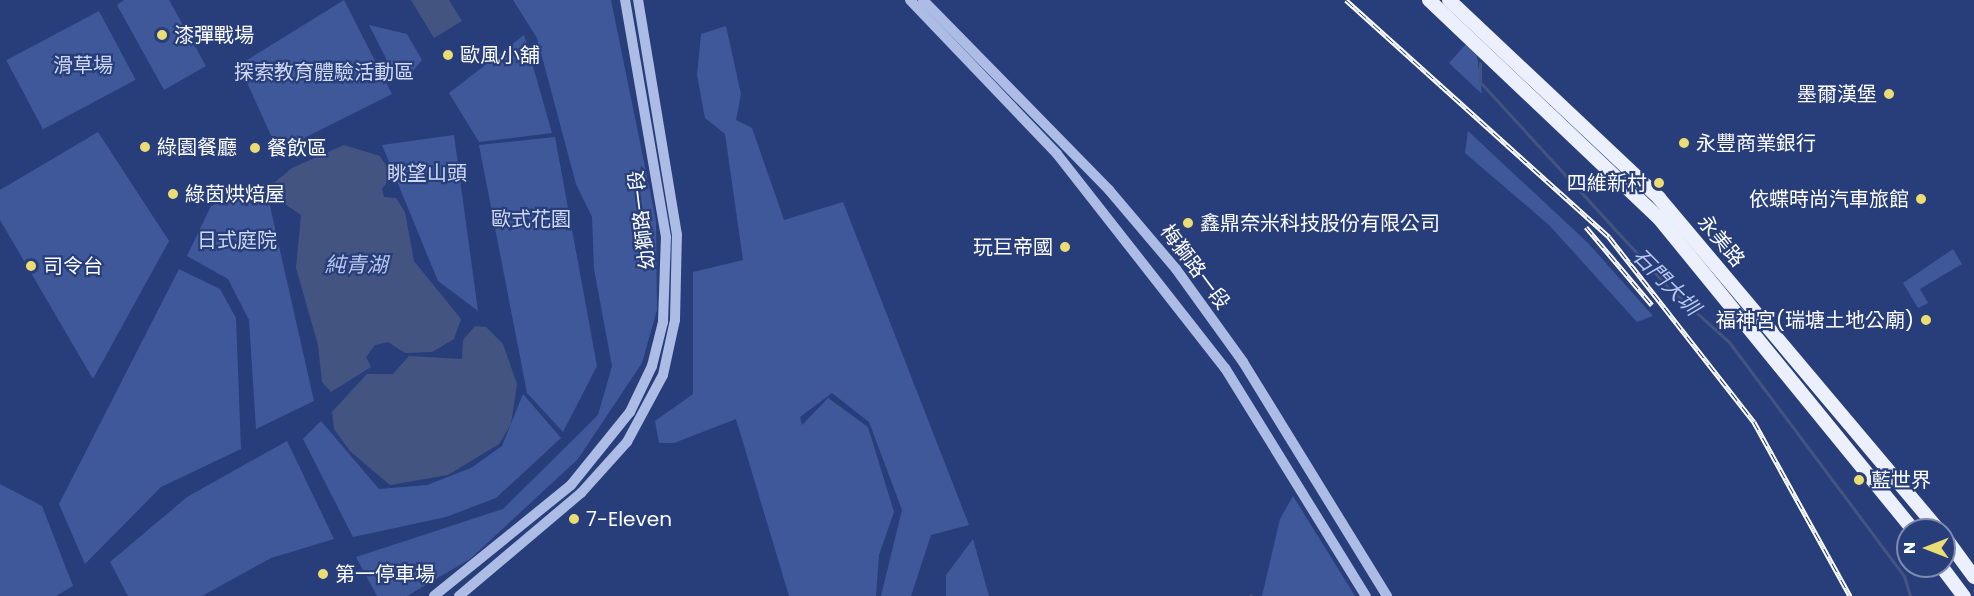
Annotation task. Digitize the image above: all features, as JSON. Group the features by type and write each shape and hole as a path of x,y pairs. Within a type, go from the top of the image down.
{"main road":[{"name":"永美路","path":"1429,0 1658,217 1903,518"},
{"name":"永美路","path":"1449,0 1659,198 1929,518"},
{"path":"1956,553 1974,578"},
{"path":"1950,578 1964,596"}],"street":[{"name":"幼獅路一段","path":"434,596 571,485 630,412 652,366 663,322 666,237 626,0"},
{"name":"幼獅路一段","path":"459,596 581,493 627,442 663,375 675,320 677,235 638,0"},
{"name":"梅獅路一段","path":"910,0 1057,154 1225,368 1365,596"},
{"name":"梅獅路一段","path":"923,0 1072,152 1176,269 1243,362 1387,596"}],"green space":[{"name":"漆彈戰場","path":"124,0 169,0 206,66 164,90 117,5"},
{"name":"探索教育體驗活動區","path":"344,0 392,94 278,151 239,65"},
{"path":"513,0 611,0 656,221 657,310 642,363 578,459 470,559 407,596 377,596 356,557 503,509 598,415 612,366 594,269 592,217 576,184 537,38"},
{"name":"滑草場","path":"99,11 136,80 43,129 6,60"},
{"path":"369,25 407,34 422,60 407,78 394,74"},
{"path":"726,26 741,94 736,120 752,128 784,220 843,202 969,525 931,535 911,596 881,596 902,510 869,422 832,393 800,417 802,425 828,398 868,427 894,512 879,555 876,596 789,596 736,419 674,443 659,443 655,421 693,394 693,272 743,260 725,134 705,118 697,75 701,34"},
{"path":"524,35 552,133 479,142 449,93"},
{"path":"1466,44 1477,56 1482,94 1449,63"},
{"path":"1468,131 1588,243 1653,316 1637,322 1549,225 1465,153"},
{"path":"98,132 169,241 93,379 0,220 0,190"},
{"name":"眺望山頭","path":"454,135 478,311 438,281 382,145"},
{"name":"歐式花園","path":"555,137 597,366 563,432 527,393 479,145"},
{"name":"日式庭院","path":"265,184 314,401 256,429 249,320 228,279 187,256 211,206"},
{"path":"1953,249 1962,264 1920,289 1928,303 1918,308 1903,283"},
{"path":"179,269 220,289 236,318 241,449 161,487 85,564 59,504"},
{"path":"523,394 561,438 496,498 446,517 353,537 303,439 321,421 379,489 427,485 471,468 502,446"},
{"path":"287,441 334,539 271,558 202,596 128,596 110,562 187,497"},
{"path":"0,484 42,506 73,586 56,596 0,596"},
{"path":"1293,496 1355,596 1262,596 1280,519"},
{"path":"973,539 989,596 946,596 946,575"}],"water":[{"path":"411,0 449,0 462,21 434,38"},
{"name":"純青湖","path":"344,145 380,156 392,175 382,189 384,197 396,198 405,212 414,261 461,319 454,339 432,352 405,353 388,342 375,345 366,357 371,367 331,392 322,382 318,345 296,268 301,215 273,196 274,183 292,168"},
{"path":"475,326 486,327 503,344 517,384 511,424 499,444 448,475 390,485 350,451 334,429 332,412 367,374 393,374 409,356 462,359 463,340"}],"waterway":[{"name":"石門大圳","path":"1480,63 1480,82 1668,287 1729,342 1904,576 1910,596"}],"railway":[{"path":"1346,0 1609,237 1754,422 1850,596"},
{"path":"1586,227 1652,305"}],"place":[{"name":"漆彈戰場","path":"162,35"},
{"name":"歐風小舖","path":"448,55"},
{"name":"墨爾漢堡","path":"1889,94"},
{"name":"永豐商業銀行","path":"1684,143"},
{"name":"綠園餐廳","path":"145,147"},
{"name":"餐飲區","path":"255,148"},
{"name":"四維新村","path":"1659,183"},
{"name":"綠茵烘焙屋","path":"173,194"},
{"name":"依蝶時尚汽車旅館","path":"1921,199"},
{"name":"鑫鼎奈米科技股份有限公司","path":"1188,223"},
{"name":"玩巨帝國","path":"1065,247"},
{"name":"司令台","path":"31,266"},
{"name":"福神宮(瑞塘土地公廟)","path":"1926,320"},
{"name":"藍世界","path":"1859,480"},
{"name":"7-Eleven","path":"574,519"},
{"name":"第一停車場","path":"323,574"}]}
